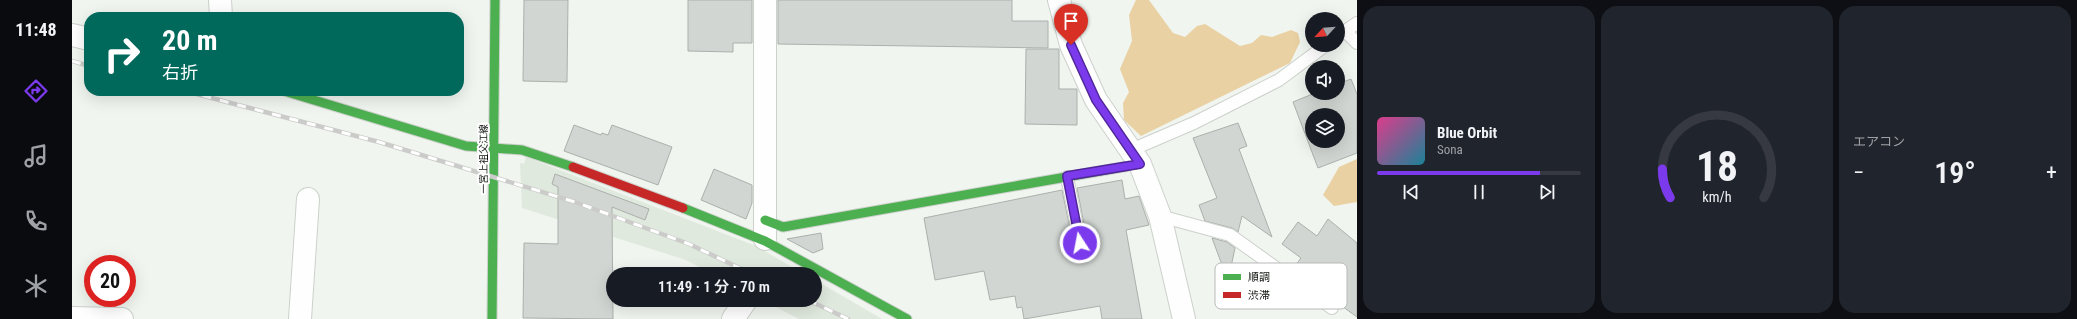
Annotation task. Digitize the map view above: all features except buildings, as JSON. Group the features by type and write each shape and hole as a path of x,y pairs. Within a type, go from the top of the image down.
{"street":[{"path":"220,0 221,12"},
{"name":"一宮上祖父江線","path":"492,319 495,0"},
{"path":"765,0 765,242"},
{"path":"1059,0 1071,45 1096,100 1135,157 1160,216 1184,319"},
{"path":"72,35 84,38"},
{"path":"301,96 466,146 522,150 564,164 686,209 765,242 907,319"},
{"path":"765,220 783,227 1067,176 1135,157"},
{"path":"300,319 308,199"},
{"path":"733,319 741,307"},
{"path":"72,318 122,319"}],"lane":[{"path":"1345,31 1357,23"},
{"path":"1345,36 1357,43"},
{"path":"1135,157 1194,123 1279,80 1317,52"},
{"path":"1067,176 1083,256"},
{"path":"1160,216 1230,235 1269,263"}],"shaded area":[{"path":"1136,0 1149,0 1173,33 1185,37 1197,26 1205,24 1240,46 1252,43 1261,35 1272,37 1291,30 1298,33 1300,42 1290,63 1141,136 1124,120 1123,103 1129,92 1120,69 1132,41 1129,15"},
{"path":"526,157 756,246 792,267 700,267 686,260 522,208 520,163 524,164"},
{"path":"1357,159 1357,202 1334,206 1323,195 1339,167"},
{"path":"822,284 882,319 799,319 776,307 822,307"}],"railway":[{"path":"72,61 84,65"},
{"path":"204,96 379,142 575,202 689,244 737,267"},
{"path":"822,307 848,319"}],"traffic: fast":[{"path":"492,319 495,0"},
{"path":"301,96 466,146 522,150 573,167"},
{"path":"765,220 783,227 1140,164"},
{"path":"683,208 765,241 907,319"}],"traffic: jam":[{"path":"573,167 683,208"}],"route":[{"path":"1071,45 1096,100 1140,164 1067,176 1080,243"}]}
